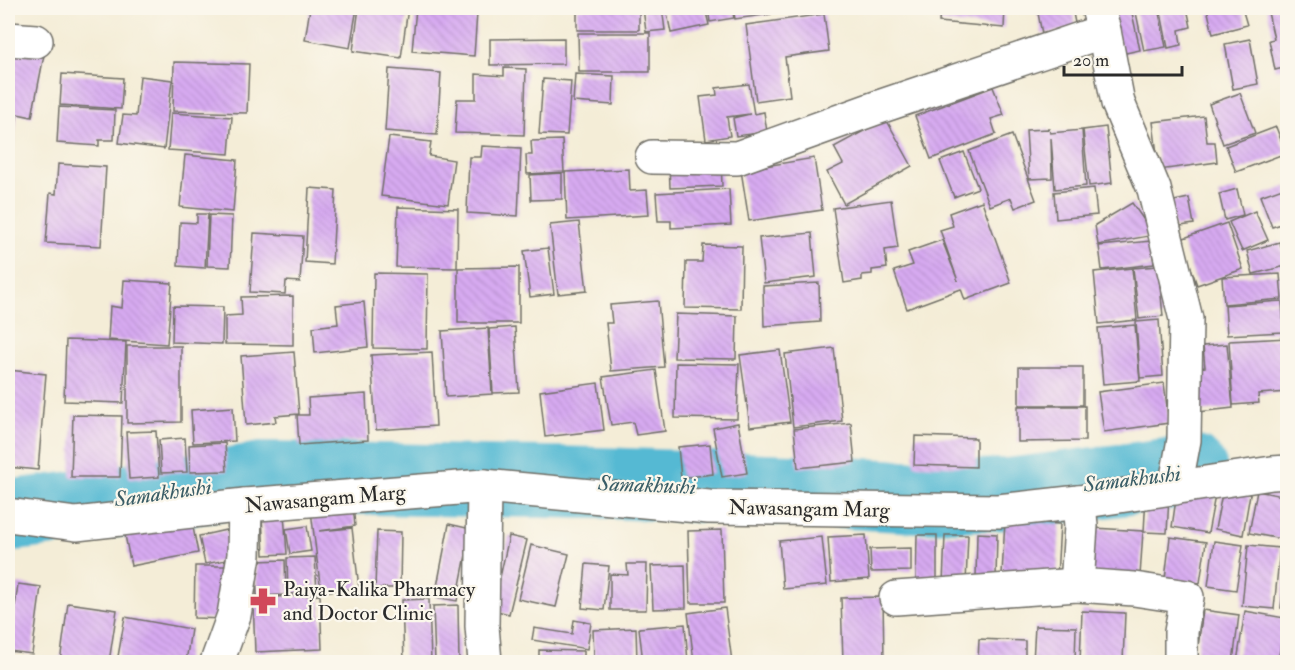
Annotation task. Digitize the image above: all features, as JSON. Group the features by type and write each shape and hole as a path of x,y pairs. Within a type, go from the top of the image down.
{"street":[{"path":"652,157 737,158 876,108 1101,19 1118,103 1154,189 1186,319 1184,440 1175,488"},
{"name":"Nawasangam Marg","path":"8,515 76,524 245,505 484,486 709,507 1080,514 1175,488 1287,472"},
{"path":"484,486 482,626 485,663"},
{"path":"217,663 234,615 244,555 245,505"},
{"path":"1077,585 1080,514"},
{"path":"896,598 1077,585 1134,589 1187,597 1181,633 1181,663"}],"building":[{"path":"310,8 357,8 350,48 305,40"},
{"path":"359,8 408,8 401,58 353,51"},
{"path":"416,8 464,8 463,12 477,13 474,56 412,51"},
{"path":"577,8 639,8 639,30 577,30"},
{"path":"643,8 662,8 665,30 646,32"},
{"path":"666,8 705,8 709,25 671,33"},
{"path":"708,8 732,8 734,18 710,22"},
{"path":"733,8 770,8 771,14 735,19"},
{"path":"940,8 1005,8 1004,28 939,22"},
{"path":"1037,8 1072,8 1076,28 1042,34"},
{"path":"1111,8 1131,8 1140,50 1121,54"},
{"path":"1135,8 1158,8 1166,47 1144,51"},
{"path":"1160,8 1187,8 1191,27 1179,30 1181,45 1168,48"},
{"path":"1207,8 1242,8 1247,25 1213,34"},
{"path":"1267,8 1288,8 1288,67 1275,70 1269,40 1274,39"},
{"path":"824,14 829,51 785,57 790,96 756,101 746,25"},
{"path":"578,33 650,33 650,72 579,72"},
{"path":"564,38 564,64 490,65 490,39"},
{"path":"1250,39 1258,84 1233,89 1225,44"},
{"path":"45,50 32,117 8,112 8,55"},
{"path":"174,62 249,64 247,113 173,111"},
{"path":"504,68 526,69 524,135 455,133 457,99 476,99 476,74 504,76"},
{"path":"389,69 441,73 437,135 385,131"},
{"path":"62,74 123,78 121,109 60,105"},
{"path":"575,74 614,76 613,105 573,102"},
{"path":"140,76 172,80 164,149 119,143 123,115 136,116"},
{"path":"543,79 571,81 567,135 539,134"},
{"path":"749,84 754,114 764,112 767,132 736,136 733,118 750,114 727,117 730,136 706,140 700,97 717,95 716,88"},
{"path":"993,87 1004,115 991,119 996,134 931,159 915,116"},
{"path":"1240,93 1255,133 1223,144 1209,104"},
{"path":"59,107 115,110 114,140 99,140 99,146 57,143"},
{"path":"171,113 232,117 229,154 168,150"},
{"path":"8,115 17,116 11,164 8,164"},
{"path":"1204,116 1207,142 1215,142 1217,162 1159,170 1153,122"},
{"path":"886,119 912,166 844,204 827,172 843,164 834,147"},
{"path":"1106,127 1112,183 1089,186 1083,130"},
{"path":"1276,127 1286,153 1236,172 1226,146"},
{"path":"1049,129 1050,133 1082,130 1086,186 1055,189 1051,138 1052,178 1029,179 1026,130"},
{"path":"1012,135 1036,200 1015,208 1011,198 990,206 969,151"},
{"path":"389,137 431,142 429,156 454,160 448,204 381,196"},
{"path":"562,140 564,172 527,174 526,155 532,155 531,141"},
{"path":"482,146 521,148 518,216 467,213 469,157 481,157"},
{"path":"964,152 978,188 954,197 940,161"},
{"path":"185,155 237,160 233,212 180,207"},
{"path":"814,158 822,210 749,221 741,170"},
{"path":"721,160 722,186 670,188 669,162"},
{"path":"58,164 106,167 101,246 46,243 50,193 56,194"},
{"path":"629,169 630,191 647,190 649,215 567,220 565,172"},
{"path":"562,173 562,199 531,200 530,175"},
{"path":"1288,186 1288,222 1272,227 1260,196"},
{"path":"309,188 336,190 332,264 305,262"},
{"path":"1094,188 1097,215 1056,219 1054,192"},
{"path":"729,189 731,225 671,228 671,221 658,221 656,193"},
{"path":"1237,189 1243,215 1225,220 1219,194"},
{"path":"1189,198 1194,224 1174,227 1169,202"},
{"path":"891,200 898,248 885,250 887,268 872,270 872,274 862,275 862,280 844,283 833,208"},
{"path":"982,201 1011,283 965,300 961,289 907,309 894,271 913,265 908,252 942,240 958,281 940,230 953,226 949,213"},
{"path":"1132,203 1148,226 1149,236 1098,245 1095,225"},
{"path":"398,207 458,209 457,268 396,267"},
{"path":"1255,211 1268,240 1242,251 1229,222"},
{"path":"197,214 208,214 205,268 178,266 180,222 197,223"},
{"path":"209,215 232,216 230,267 207,266"},
{"path":"579,222 587,291 558,294 550,225"},
{"path":"1227,223 1243,269 1197,285 1181,239"},
{"path":"254,233 303,236 300,282 286,281 285,294 250,292"},
{"path":"812,233 816,277 764,283 759,238"},
{"path":"1151,241 1154,264 1102,270 1099,246"},
{"path":"1280,242 1286,266 1253,274 1247,251"},
{"path":"703,245 742,246 741,309 685,308 686,262 702,262"},
{"path":"548,248 554,294 530,297 524,251"},
{"path":"1158,266 1163,316 1139,319 1133,268"},
{"path":"519,267 519,323 458,323 458,268"},
{"path":"1132,268 1137,320 1099,324 1094,272"},
{"path":"374,273 428,274 427,349 373,348"},
{"path":"1280,274 1282,299 1224,304 1222,277"},
{"path":"124,280 172,283 167,344 108,340 110,306 122,308"},
{"path":"819,283 820,322 764,326 763,286"},
{"path":"293,296 293,345 225,344 225,316 242,315 241,297"},
{"path":"658,301 664,367 611,371 606,323 612,323 610,305"},
{"path":"1282,301 1284,332 1227,335 1225,305"},
{"path":"364,302 368,347 315,353 313,327 338,324 336,305"},
{"path":"173,306 223,307 222,344 172,342"},
{"path":"676,314 737,316 736,359 674,358"},
{"path":"1159,320 1163,376 1140,378 1136,322"},
{"path":"1135,325 1140,381 1103,384 1098,328"},
{"path":"515,327 519,392 493,393 489,329"},
{"path":"488,328 492,394 446,397 442,331"},
{"path":"1288,338 1288,392 1258,394 1259,403 1233,405 1229,341"},
{"path":"66,340 126,342 123,403 64,401"},
{"path":"1227,344 1233,408 1198,412 1194,368 1205,367 1203,346"},
{"path":"127,346 181,346 181,422 127,423"},
{"path":"834,348 842,421 793,427 785,354"},
{"path":"780,350 790,422 750,427 740,355"},
{"path":"294,352 299,414 275,416 276,422 246,425 241,356"},
{"path":"432,352 436,426 376,430 371,355"},
{"path":"676,363 739,364 737,419 675,418"},
{"path":"1019,367 1083,367 1083,405 1019,405"},
{"path":"8,370 46,374 38,470 8,467"},
{"path":"656,370 665,431 636,435 633,422 611,425 603,377"},
{"path":"598,383 604,430 545,437 540,391"},
{"path":"1164,383 1169,423 1104,432 1098,392"},
{"path":"366,394 368,440 299,445 297,415 309,415 308,398"},
{"path":"1018,406 1085,406 1085,441 1018,442"},
{"path":"233,407 235,441 193,443 191,410"},
{"path":"73,415 122,416 120,477 71,477"},
{"path":"738,423 747,473 722,477 713,428"},
{"path":"851,423 855,462 798,468 794,429"},
{"path":"156,431 159,477 129,479 126,432"},
{"path":"915,436 976,438 976,467 914,465"},
{"path":"185,438 187,472 161,473 159,440"},
{"path":"225,443 227,471 190,472 189,445"},
{"path":"710,444 713,474 681,478 678,447"},
{"path":"1223,489 1250,494 1243,535 1215,529"},
{"path":"1216,490 1208,533 1172,527 1177,492"},
{"path":"1257,491 1288,497 1281,539 1249,533"},
{"path":"1146,495 1169,497 1167,533 1144,532"},
{"path":"353,505 355,526 319,531 352,528 359,588 321,592 311,511"},
{"path":"284,514 287,554 264,555 262,515"},
{"path":"1005,521 1060,524 1057,577 1002,574"},
{"path":"192,522 198,553 131,566 125,535"},
{"path":"449,524 471,529 457,601 435,597"},
{"path":"307,526 311,551 290,554 286,529"},
{"path":"1094,528 1143,531 1140,576 1091,573"},
{"path":"226,530 232,559 205,564 199,536"},
{"path":"722,530 724,603 690,603 688,531"},
{"path":"377,531 401,532 400,588 375,588"},
{"path":"977,533 997,534 996,578 976,578"},
{"path":"866,535 869,579 831,582 828,537"},
{"path":"917,535 937,535 937,581 916,581"},
{"path":"945,535 968,535 966,583 943,583"},
{"path":"509,536 527,540 509,614 493,610"},
{"path":"822,537 827,585 783,589 779,541"},
{"path":"1170,537 1206,542 1200,583 1165,579"},
{"path":"1214,541 1243,545 1236,590 1208,586"},
{"path":"531,545 569,554 556,607 518,599"},
{"path":"1248,545 1280,548 1274,609 1242,606"},
{"path":"911,548 911,571 871,572 870,549"},
{"path":"315,557 317,593 288,594 287,558"},
{"path":"285,560 286,595 257,596 256,561"},
{"path":"1286,563 1288,564 1288,608 1281,608"},
{"path":"586,564 609,566 604,610 582,608"},
{"path":"627,564 647,564 646,610 610,610 610,574 628,575"},
{"path":"685,565 686,608 653,609 651,566"},
{"path":"195,566 228,566 227,619 194,618"},
{"path":"18,584 41,587 32,654 9,651"},
{"path":"320,595 322,649 255,652 253,598"},
{"path":"883,597 884,662 843,662 841,598"},
{"path":"429,599 431,662 404,662 402,600"},
{"path":"68,603 117,610 109,662 60,662"},
{"path":"458,605 459,662 435,662 433,606"},
{"path":"725,608 732,662 694,662 688,613"},
{"path":"1203,610 1239,615 1233,662 1196,662"},
{"path":"1082,611 1125,613 1123,662 1080,662"},
{"path":"1245,611 1285,618 1278,662 1237,662"},
{"path":"125,617 191,629 186,662 117,662"},
{"path":"574,620 591,623 587,649 532,640 534,628 572,634"},
{"path":"685,624 688,662 643,662 639,628"},
{"path":"1035,626 1076,627 1075,662 1033,662"},
{"path":"636,628 637,662 616,662 616,657 594,658 593,630"},
{"path":"979,639 1025,641 1025,662 978,662"},
{"path":"539,650 584,651 584,662 539,662"},
{"path":"306,658 306,662 232,662 232,660"}],"waterway":[{"name":"Samakhushi","path":"8,516 268,477 600,483 920,497 1008,494 1192,471"}],"place":[{"name":"Paiya-Kalika Pharmacy and Doctor Clinic","path":"263,601"}]}
